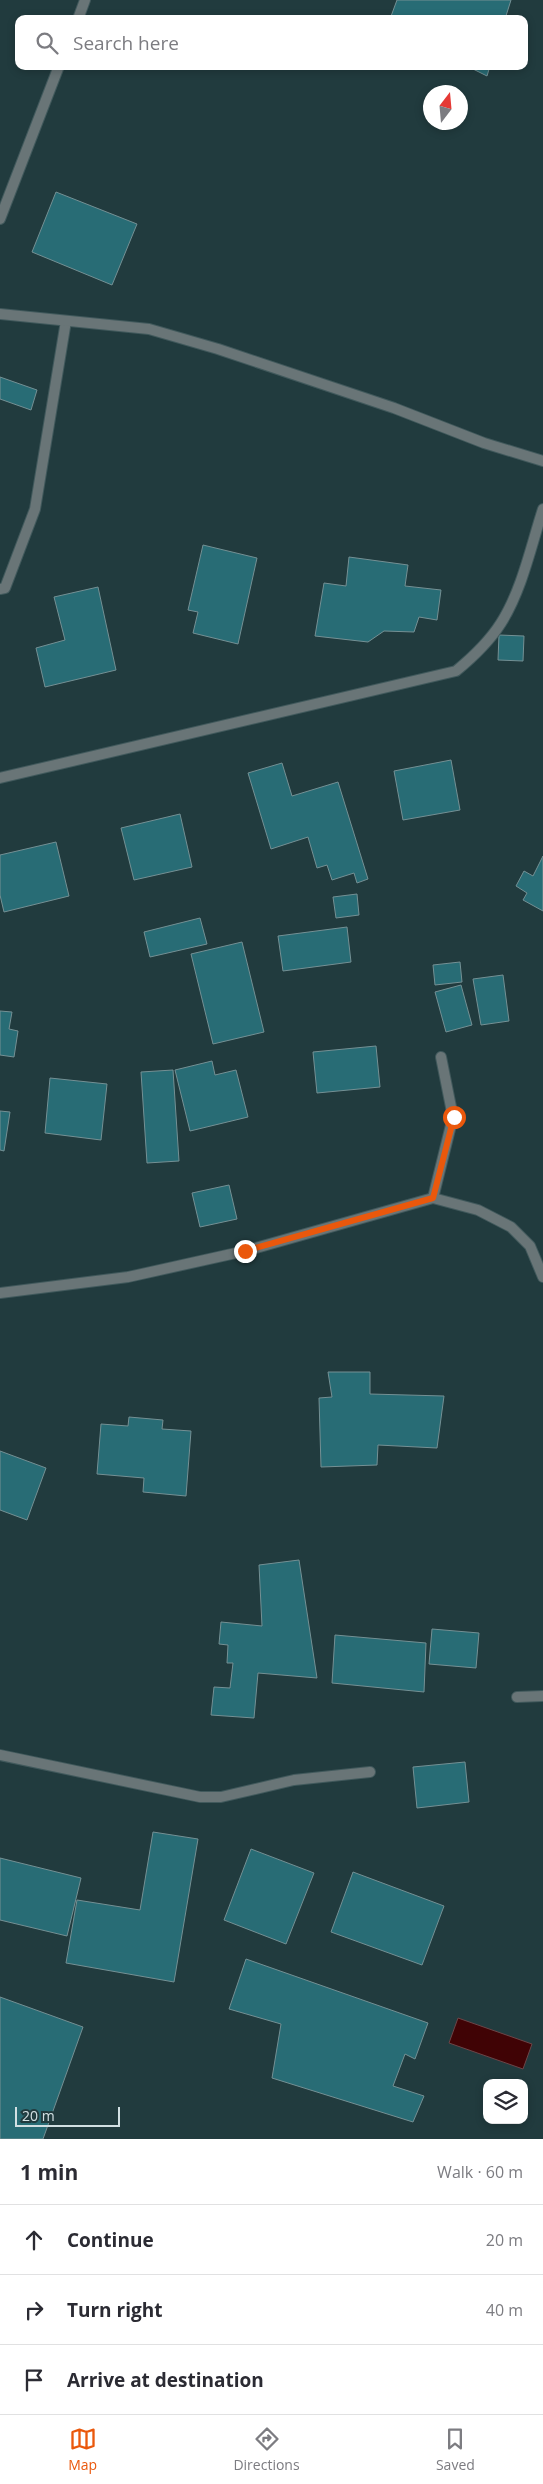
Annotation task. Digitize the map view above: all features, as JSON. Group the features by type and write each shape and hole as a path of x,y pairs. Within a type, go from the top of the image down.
{"street":[{"path":"79,15 85,0"},
{"path":"0,219 57,70"},
{"path":"0,314 149,328 394,408 484,443 543,461"},
{"path":"0,589 5,588 35,509 66,321"},
{"path":"0,778 456,671 476,654 501,624 514,600 543,509"},
{"path":"433,1198 454,1117 441,1057"},
{"path":"0,1293 137,1274 245,1251 433,1198 478,1210 511,1227 530,1246 543,1277"},
{"path":"517,1697 543,1696"},
{"path":"0,1755 200,1797 221,1797 294,1780 370,1772"}],"shaded area":[{"path":"458,2018 532,2044 523,2069 449,2043"}],"building":[{"path":"397,0 511,0 506,15 391,15"},
{"path":"475,70 489,70 487,76"},
{"path":"56,192 137,224 112,285 32,252"},
{"path":"0,377 37,390 31,410 0,399"},
{"path":"203,545 257,558 238,644 193,633 198,612 188,610"},
{"path":"349,557 408,565 405,586 441,590 437,620 419,617 414,632 384,631 368,642 315,636 324,583 346,586"},
{"path":"98,587 116,670 45,687 36,648 65,640 54,597"},
{"path":"499,635 524,636 523,661 498,660"},
{"path":"451,760 460,810 403,820 394,771"},
{"path":"282,763 292,796 338,782 368,879 357,883 354,873 332,880 327,865 317,868 308,837 271,849 248,773"},
{"path":"180,814 192,867 134,880 121,828"},
{"path":"56,842 69,896 4,912 0,895 0,855"},
{"path":"543,856 543,911 523,900 527,893 516,886 524,871 533,876"},
{"path":"357,894 359,915 336,918 333,897"},
{"path":"200,918 207,944 150,957 144,932"},
{"path":"347,927 351,962 283,971 278,936"},
{"path":"242,942 264,1032 213,1044 191,954"},
{"path":"460,962 462,982 435,985 433,965"},
{"path":"503,975 509,1021 481,1025 473,979"},
{"path":"461,985 472,1025 446,1032 435,992"},
{"path":"0,1011 12,1012 9,1029 18,1031 14,1057 0,1055"},
{"path":"376,1046 380,1087 317,1093 313,1052"},
{"path":"212,1061 215,1075 236,1070 248,1117 190,1131 175,1070"},
{"path":"173,1070 179,1161 147,1163 141,1072"},
{"path":"50,1078 107,1084 101,1140 45,1133"},
{"path":"0,1111 10,1112 4,1151 0,1150"},
{"path":"229,1185 237,1219 200,1227 192,1193"},
{"path":"328,1372 370,1372 370,1394 444,1396 437,1448 378,1445 377,1465 321,1467 319,1398 332,1397"},
{"path":"129,1417 163,1420 162,1429 191,1431 186,1496 143,1492 144,1478 97,1474 101,1424 128,1426"},
{"path":"0,1451 46,1468 27,1520 0,1510"},
{"path":"299,1560 317,1678 258,1673 254,1718 211,1715 214,1687 230,1688 233,1663 227,1663 228,1645 219,1644 221,1622 262,1626 259,1565"},
{"path":"432,1629 479,1633 476,1668 429,1664"},
{"path":"335,1635 426,1643 424,1692 332,1683"},
{"path":"465,1762 469,1802 417,1808 413,1767"},
{"path":"153,1832 198,1839 174,1982 66,1963 77,1900 140,1910"},
{"path":"251,1849 314,1873 286,1944 224,1920"},
{"path":"0,1858 81,1878 67,1936 0,1920"},
{"path":"353,1872 444,1906 422,1965 331,1932"},
{"path":"246,1959 428,2023 415,2059 405,2054 393,2086 424,2096 413,2122 272,2078 281,2024 229,2009"},
{"path":"0,1997 83,2027 43,2139 0,2139"}],"route":[{"path":"245,1251 433,1198 454,1117"}]}
